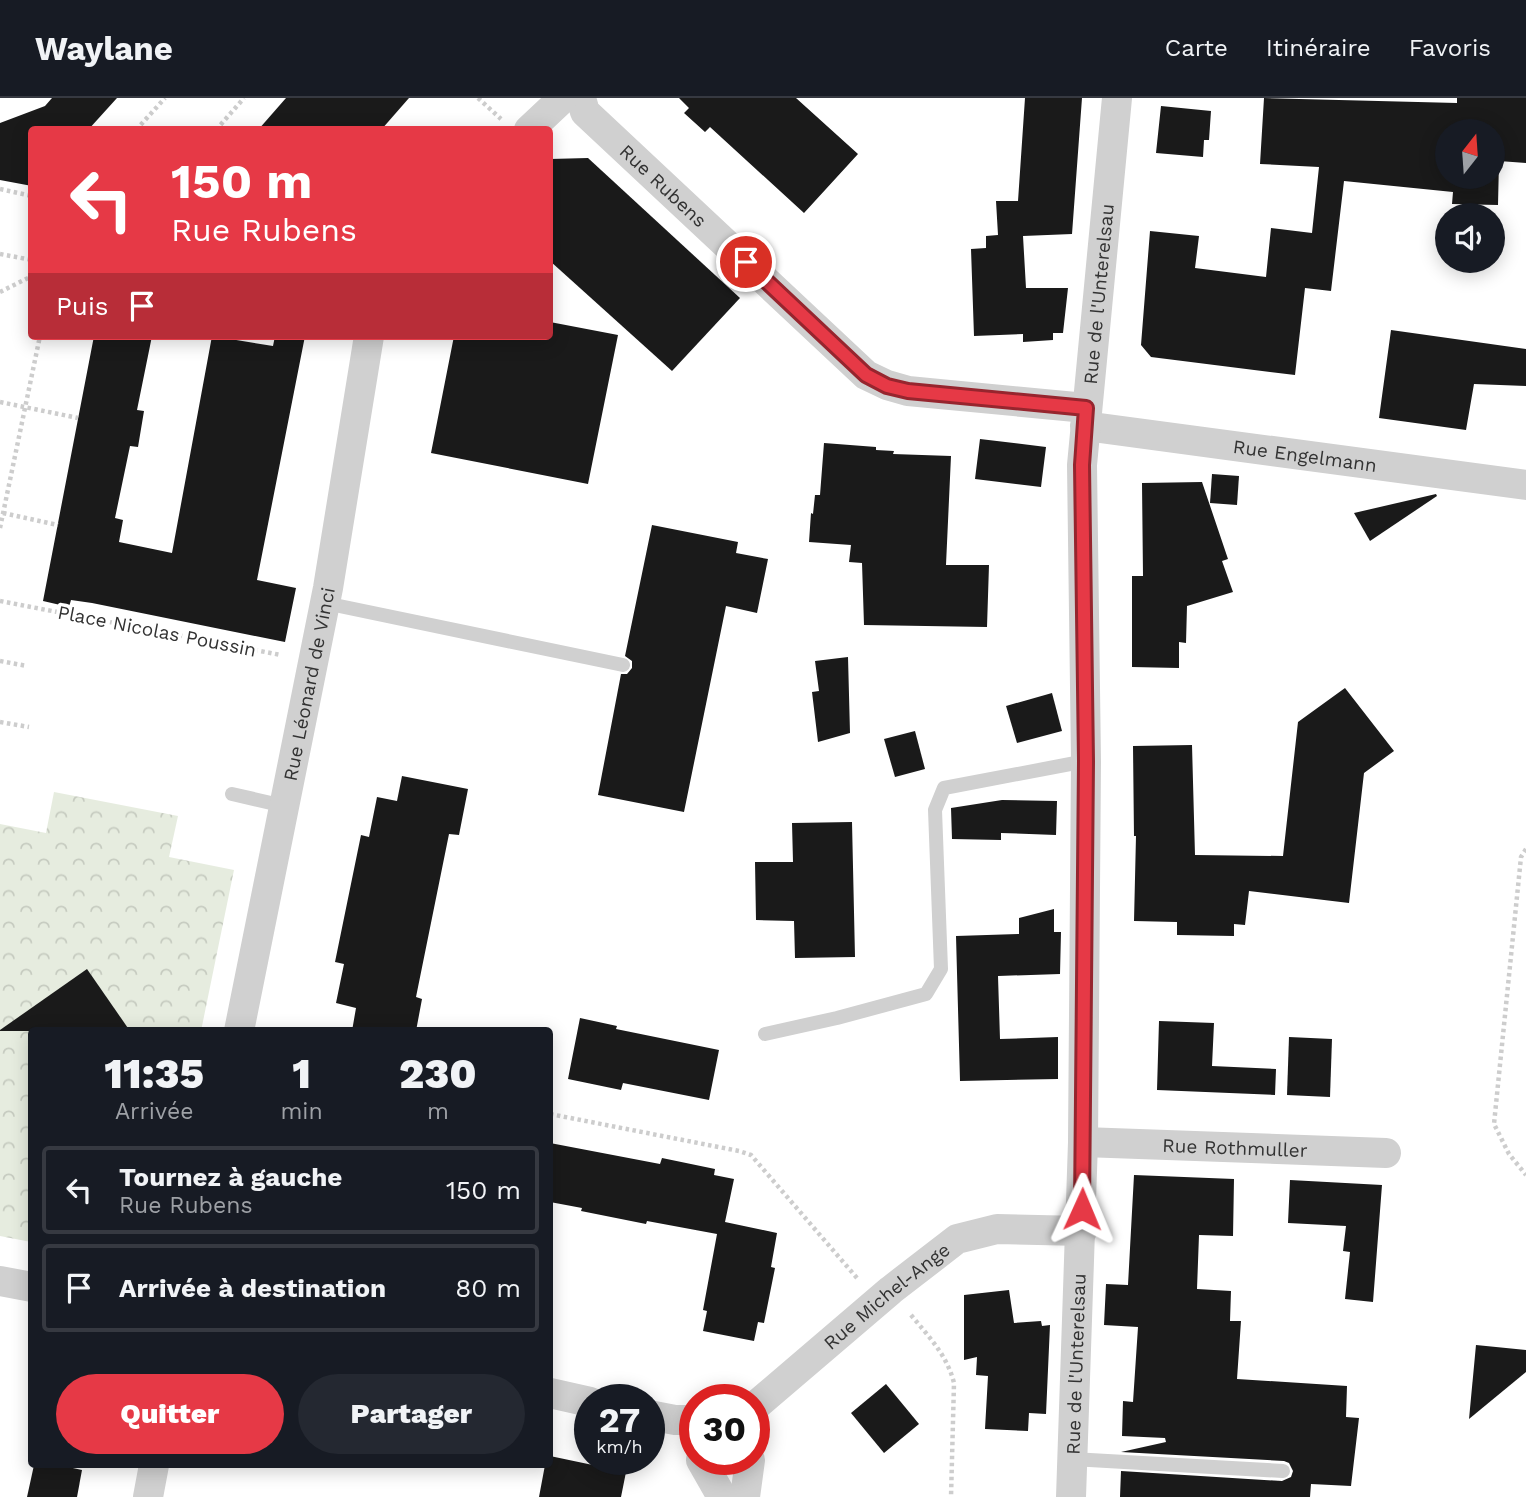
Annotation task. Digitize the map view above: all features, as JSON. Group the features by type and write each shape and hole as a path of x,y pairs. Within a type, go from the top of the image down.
{"street":[{"path":"516,125 563,98"},
{"name":"Rue Rubens","path":"581,98 585,112 866,375 887,386 908,391 1086,417"},
{"name":"Rue de l'Unterelsau","path":"1070,1497 1082,1230 1086,761 1082,465 1117,98"},
{"name":"Rue Léonard de Vinci","path":"240,1027 325,603 368,340"},
{"name":"Rue Engelmann","path":"1086,417 1526,485"},
{"name":"Rue Rothmuller","path":"1083,1142 1386,1153"},
{"name":"Rue Michel-Ange","path":"770,1400 884,1297 957,1239 997,1229 1082,1230"},
{"path":"0,1280 28,1286"},
{"path":"553,1394 574,1398"},
{"path":"148,1497 153,1468"},
{"path":"710,1475 722,1497"},
{"path":"745,1497 748,1475"}],"lane":[{"path":"325,603 623,664"},
{"path":"765,1034 926,994 940,969 935,810 944,789 1086,761"},
{"path":"232,794 284,806"},
{"path":"1072,1459 1283,1471"}],"path":[{"path":"140,126 164,98"},
{"path":"220,126 244,98"},
{"path":"478,98 516,125"},
{"path":"0,189 28,195"},
{"path":"0,254 28,259"},
{"path":"0,292 28,278"},
{"path":"0,528 39,340"},
{"path":"0,402 78,418"},
{"path":"3,513 58,525"},
{"name":"Place Nicolas Poussin","path":"0,601 313,661"},
{"path":"0,661 27,666"},
{"path":"0,722 29,727"},
{"path":"1526,849 1521,857 1494,1124 1509,1154 1526,1175"},
{"path":"553,1115 739,1151 751,1156 884,1297 940,1349 951,1369 954,1383 951,1497"}],"green space":[{"path":"54,792 178,816 169,857 234,870 202,1027 28,1027 28,1241 0,1236 0,824 46,833"}],"building":[{"path":"52,98 117,98 92,126 28,126 28,185 0,180 0,123 45,106"},
{"path":"286,98 409,98 384,126 262,126"},
{"path":"679,98 796,98 858,154 804,213 710,127 705,132 684,113 689,108"},
{"path":"1025,98 1082,98 1072,234 1023,236 1026,288 1068,288 1063,333 1053,333 1053,340 1023,342 1023,334 974,336 971,249 986,248 986,236 998,235 996,201 1018,201"},
{"path":"1264,98 1457,103 1457,98 1526,98 1526,163 1505,161 1505,119 1435,119 1435,189 1498,189 1498,203 1452,203 1453,192 1344,181 1331,291 1305,288 1295,375 1151,357 1141,345 1150,231 1199,236 1195,268 1266,277 1271,228 1312,233 1319,167 1260,164"},
{"path":"1161,106 1211,111 1209,140 1204,140 1203,157 1156,153"},
{"path":"588,158 740,298 672,371 553,264 553,159"},
{"path":"553,323 618,335 588,484 431,453 453,340 553,340"},
{"path":"1391,330 1526,349 1526,386 1474,384 1466,430 1379,418"},
{"path":"93,340 151,340 137,410 144,411 138,447 130,446 115,518 123,520 119,542 172,553 211,340 236,340 273,346 274,340 304,340 257,580 296,588 285,642 92,603 71,600 69,607 43,601"},
{"path":"980,439 1046,447 1041,487 975,479"},
{"path":"824,443 876,447 876,450 894,451 893,454 951,456 946,565 989,565 987,627 864,625 862,563 849,562 851,545 809,542 815,495 820,495"},
{"path":"1212,474 1239,476 1237,505 1210,503"},
{"path":"1202,482 1228,559 1222,561 1233,592 1187,606 1186,643 1179,642 1179,668 1132,667 1132,576 1143,576 1142,483"},
{"path":"1436,494 1437,496 1370,541 1354,513"},
{"path":"652,525 738,542 736,553 768,559 757,613 726,606 684,812 598,795 621,674 627,674 632,668 632,661 625,656"},
{"path":"848,657 850,733 818,742 812,692 819,691 815,661"},
{"path":"1345,688 1394,751 1364,773 1349,903 1249,891 1245,925 1234,924 1234,936 1177,935 1177,922 1134,921 1136,836 1133,746 1192,745 1195,855 1283,856 1298,722"},
{"path":"1052,693 1062,731 1017,743 1006,706"},
{"path":"915,731 925,769 895,777 884,739"},
{"path":"402,776 468,789 459,835 449,834 416,997 422,999 417,1027 353,1027 356,1008 336,1003 344,964 335,962 361,835 369,837 377,797 397,801"},
{"path":"1002,800 1057,801 1056,835 1001,833 1001,840 952,839 951,808"},
{"path":"852,822 855,957 795,958 794,921 756,920 755,862 793,862 792,823"},
{"path":"1054,909 1054,932 1061,932 1060,974 998,976 1000,1039 1058,1037 1058,1079 960,1081 956,936 1019,934 1019,918"},
{"path":"87,969 127,1027 28,1027 28,1031 0,1030"},
{"path":"580,1018 617,1026 616,1029 719,1050 709,1100 623,1083 621,1090 568,1079"},
{"path":"1159,1021 1214,1023 1212,1066 1276,1069 1275,1095 1157,1090"},
{"path":"1289,1037 1332,1039 1330,1097 1287,1095"},
{"path":"553,1144 660,1164 662,1158 715,1169 714,1175 734,1179 725,1222 777,1233 771,1267 775,1268 764,1323 758,1322 754,1341 703,1331 707,1311 703,1310 717,1234 647,1221 646,1224 581,1211 582,1208 553,1203"},
{"path":"1134,1175 1234,1179 1233,1236 1199,1235 1197,1289 1231,1291 1230,1321 1241,1321 1237,1379 1347,1386 1346,1417 1359,1418 1351,1486 1311,1484 1310,1497 1120,1497 1121,1471 1282,1481 1291,1477 1293,1471 1289,1463 1284,1461 1121,1452 1166,1442 1165,1438 1122,1436 1123,1401 1133,1402 1138,1327 1104,1325 1106,1284 1128,1285"},
{"path":"1290,1180 1382,1185 1373,1302 1345,1299 1350,1252 1343,1251 1346,1226 1288,1223"},
{"path":"1009,1290 1014,1323 1041,1321 1042,1326 1050,1325 1046,1414 1029,1413 1028,1431 985,1429 988,1376 976,1375 977,1357 964,1360 964,1295"},
{"path":"1476,1345 1526,1350 1526,1372 1469,1419"},
{"path":"886,1384 919,1424 884,1453 851,1413"},
{"path":"553,1457 574,1461 574,1475 625,1475 621,1497 539,1497 544,1468 553,1468"},
{"path":"33,1468 82,1470 77,1497 27,1497"}],"route":[{"path":"746,262 866,375 887,386 908,391 1086,408 1082,465 1086,761 1082,1209"}]}
